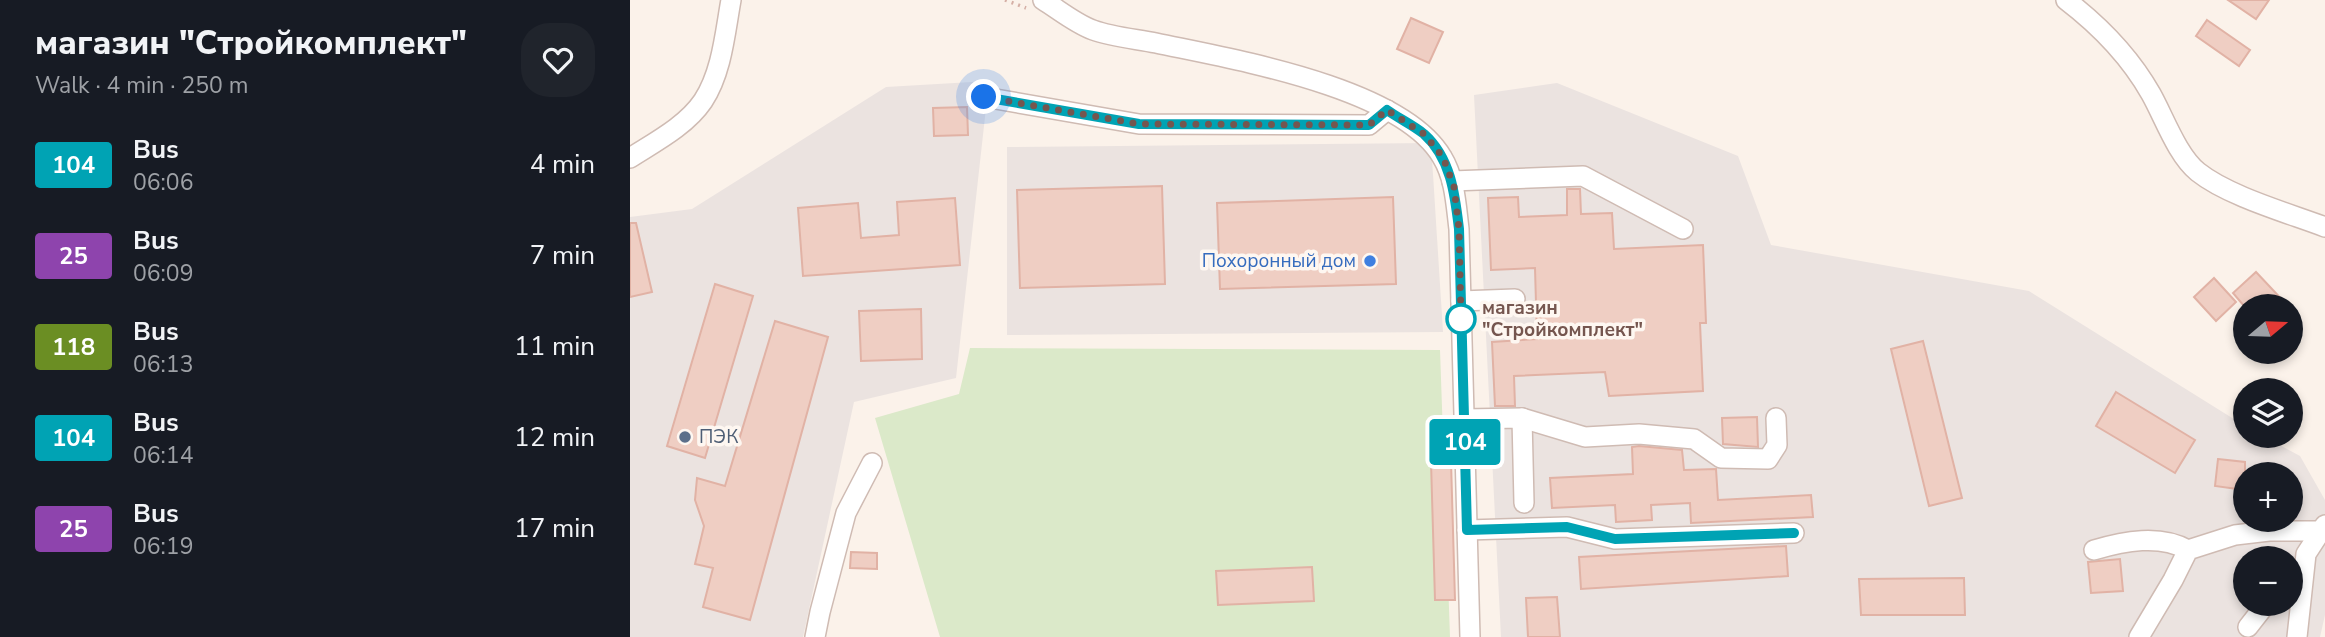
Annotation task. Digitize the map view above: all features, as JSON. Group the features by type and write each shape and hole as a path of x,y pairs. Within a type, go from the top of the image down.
{"street":[{"path":"630,158 675,130 703,101 718,67 731,0"},
{"path":"1043,0 1093,30 1278,69 1341,89 1387,110 1424,134 1443,157 1451,181 1459,229 1470,637"},
{"path":"2066,0 2092,20 2126,57 2151,93 2173,139 2196,171 2225,189 2325,227"},
{"path":"984,97 1139,124 1369,125 1387,110"},
{"path":"1451,181 1584,176 1683,229"},
{"path":"1461,301 1515,299"},
{"path":"1464,419 1522,418 1585,437 1639,434 1694,439 1721,458 1768,459 1777,445 1776,418"},
{"path":"1522,418 1524,503"},
{"path":"815,637 846,513 872,463"},
{"path":"1467,530 1567,527 1615,539 1794,533"},
{"path":"2139,637 2188,550 2235,535 2322,528"},
{"path":"2303,558 2322,528"},
{"path":"2094,550 2140,540 2177,543 2188,550"},
{"path":"2297,637 2306,554"},
{"path":"2248,627 2257,616"}],"shaded area":[{"path":"989,81 956,378 854,402 803,637 630,637 630,217 692,209 886,87"},
{"path":"1557,83 1738,156 1771,245 2029,291 2233,418 2233,448 2285,448 2300,456 2325,500 2325,615 2320,637 1501,637 1474,95"},
{"path":"1431,143 1443,332 1007,335 1007,147"}],"green space":[{"path":"970,348 1440,350 1450,637 940,637 875,418 959,394"}],"building":[{"path":"2228,0 2269,0 2256,19"},
{"path":"1411,18 1443,32 1429,63 1397,49"},
{"path":"2207,20 2250,50 2239,66 2196,36"},
{"path":"967,107 968,135 934,136 933,108"},
{"path":"1162,186 1165,284 1020,288 1017,190"},
{"path":"1567,189 1580,189 1581,214 1612,213 1614,249 1703,245 1706,323 1700,323 1703,391 1609,396 1605,372 1514,376 1515,406 1495,406 1492,342 1537,339 1535,268 1491,270 1488,198 1518,197 1519,217 1567,215"},
{"path":"1393,197 1396,284 1220,289 1217,203"},
{"path":"955,198 960,265 803,276 798,208 858,203 861,238 899,235 897,202"},
{"path":"630,223 636,223 652,292 630,297"},
{"path":"2256,272 2277,294 2234,294"},
{"path":"2214,278 2233,299 2233,305 2216,321 2194,297"},
{"path":"715,284 753,296 705,458 667,446"},
{"path":"921,309 922,359 861,361 859,311"},
{"path":"775,321 828,337 750,620 703,607 713,568 695,564 704,526 695,500 697,478 725,486"},
{"path":"1923,341 1962,498 1929,506 1891,349"},
{"path":"2116,392 2195,440 2175,473 2096,426"},
{"path":"1757,417 1758,447 1723,444 1722,418"},
{"path":"1450,426 1455,600 1435,600 1430,427"},
{"path":"1632,447 1682,450 1684,470 1716,469 1718,500 1811,495 1813,517 1691,523 1690,503 1651,505 1652,520 1616,522 1615,505 1552,508 1550,478 1633,474"},
{"path":"2218,459 2245,462 2233,462 2233,488 2215,486"},
{"path":"1786,546 1788,576 1581,589 1579,557"},
{"path":"851,552 877,553 877,569 850,568"},
{"path":"2120,559 2123,591 2091,593 2088,562"},
{"path":"1312,567 1314,601 1218,605 1216,571"},
{"path":"1964,578 1965,615 1861,615 1859,579"},
{"path":"1557,597 1560,637 1528,637 1526,598"}],"bus line":[{"name":"104","path":"984,97 1139,124 1369,125 1387,110 1424,134 1443,157 1454,187 1459,229 1467,530 1567,527 1615,539 1794,533"}],"place":[{"name":"Похоронный дом","path":"1370,261"},
{"name":"магазин \"Стройкомплект\"","path":"1461,319"},
{"name":"ПЭК","path":"685,437"}],"route":[{"path":"984,97 1139,124 1369,125 1387,110 1424,134 1443,157 1454,187 1459,229 1461,319"}]}
